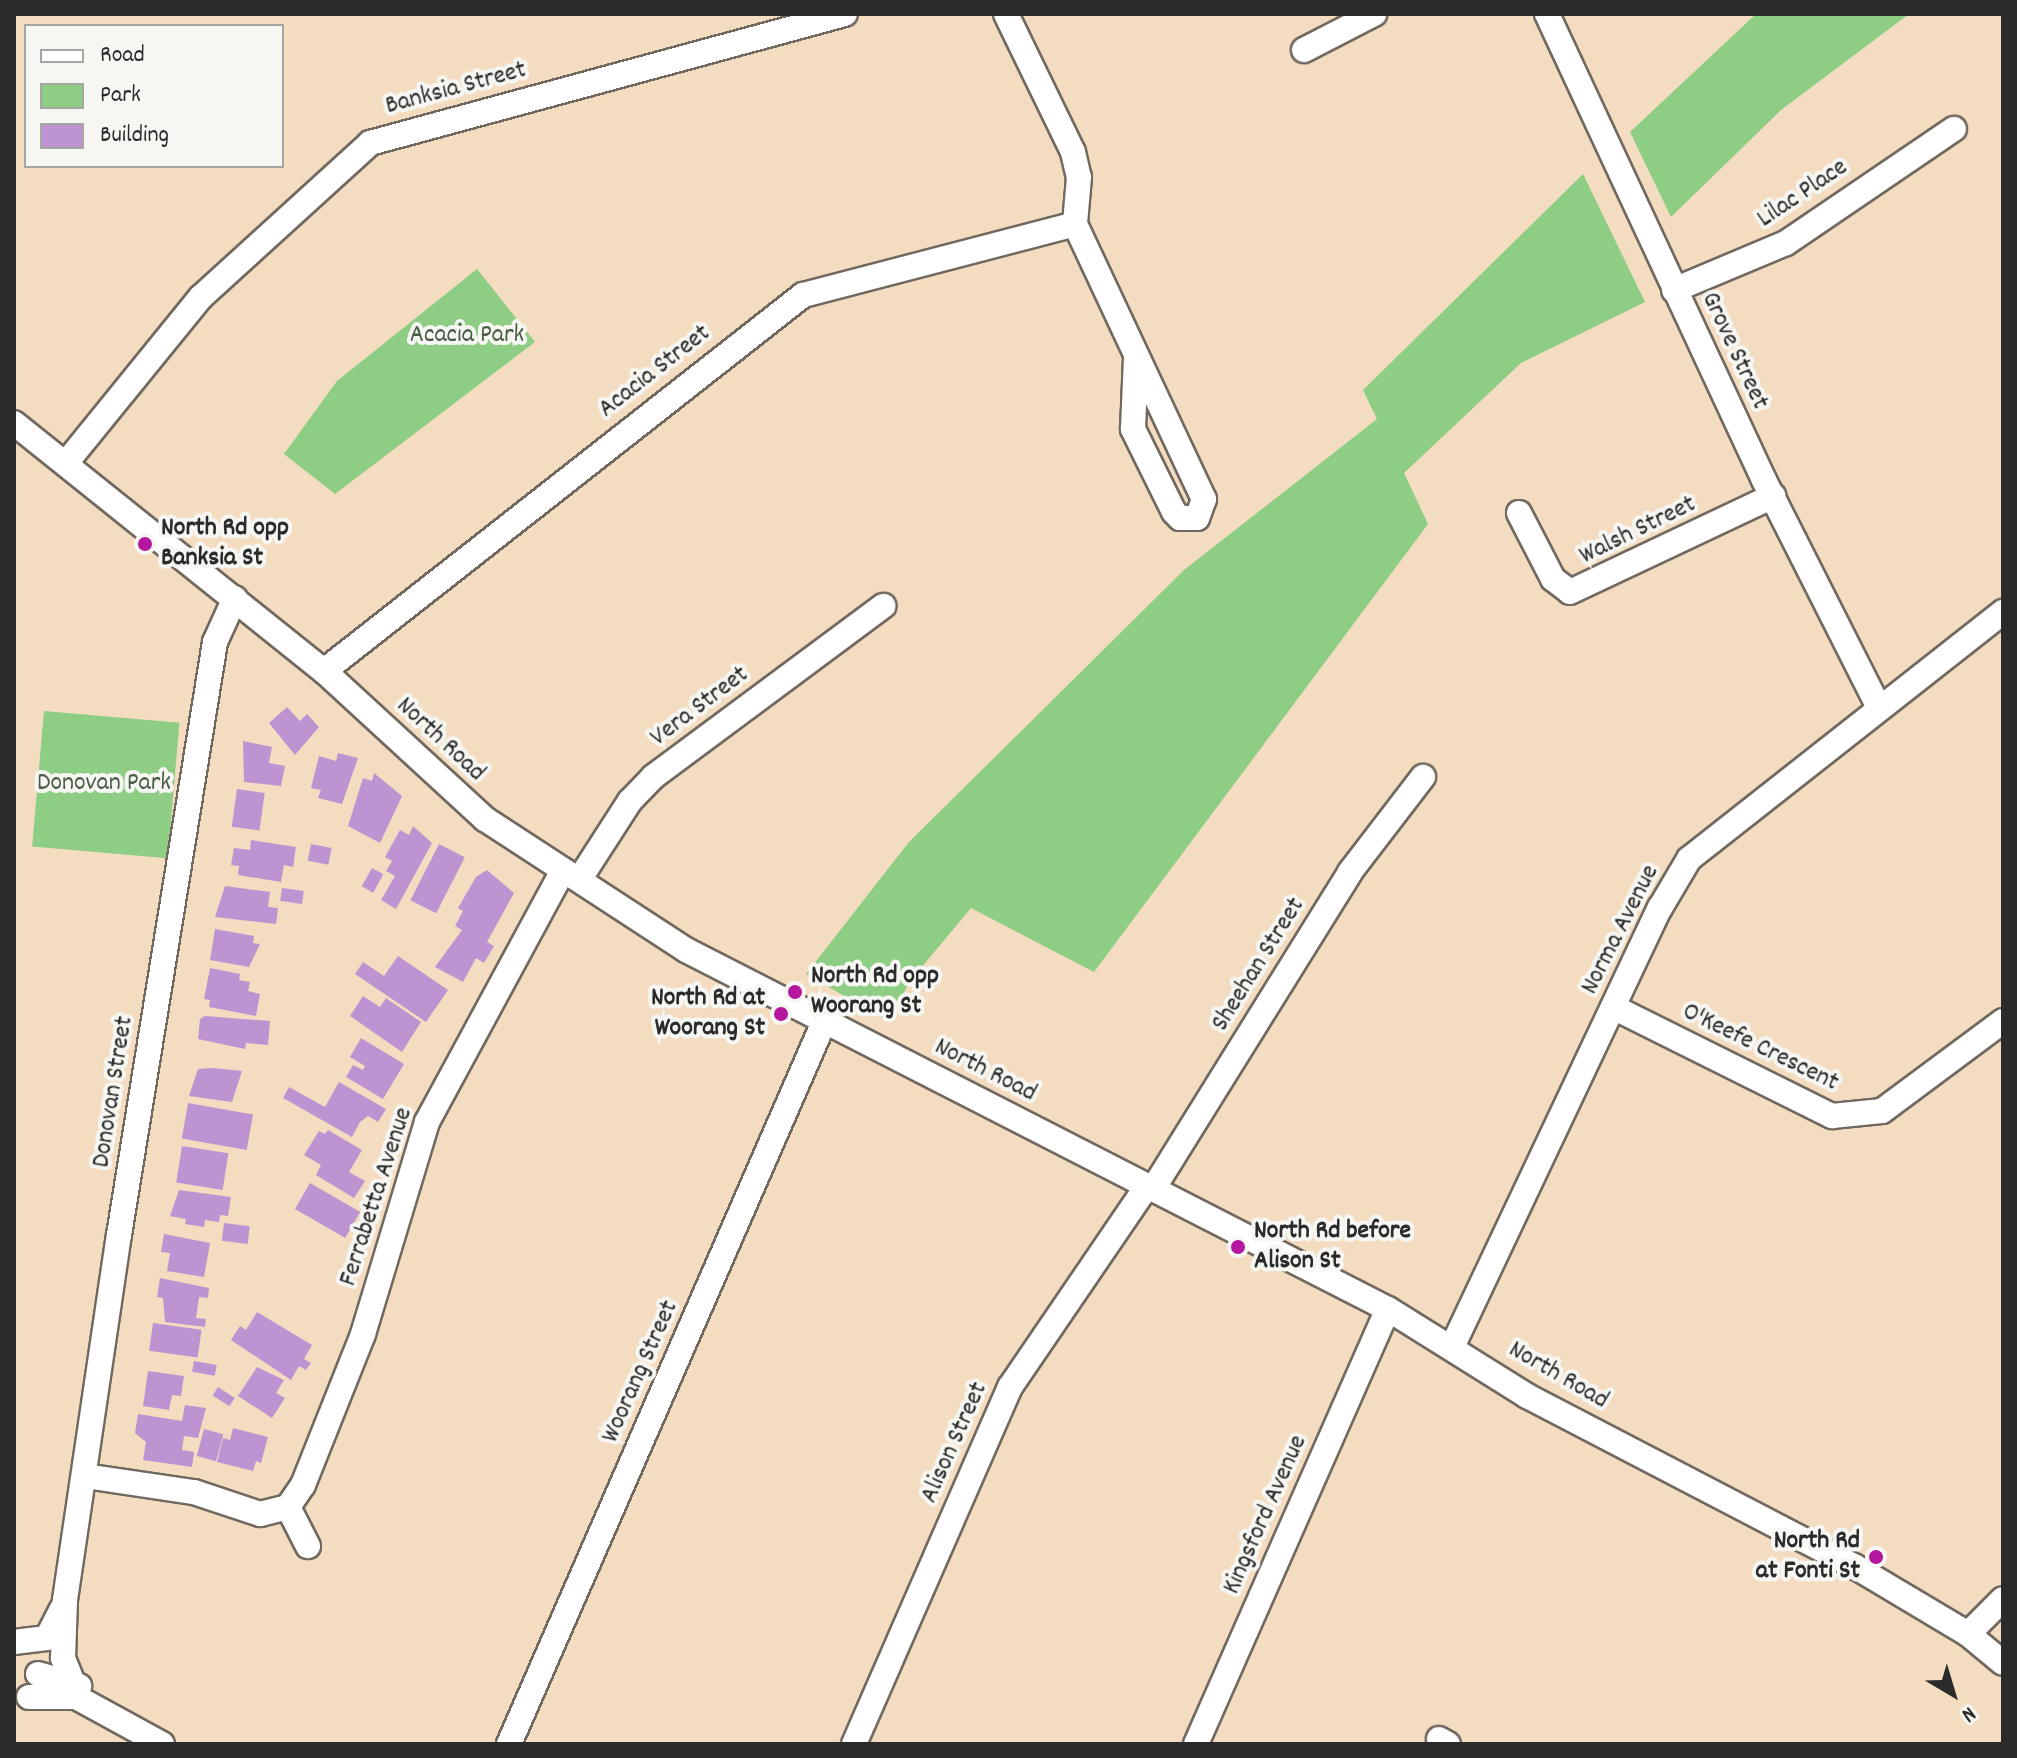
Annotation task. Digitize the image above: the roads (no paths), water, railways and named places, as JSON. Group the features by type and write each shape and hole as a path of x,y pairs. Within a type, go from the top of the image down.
{"street":[{"name":"Banksia Street","path":"66,463 201,297 370,143 845,14"},
{"path":"1006,14 1073,152 1079,177 1075,224 1204,499 1197,518 1188,520 1174,512 1133,429 1136,357"},
{"path":"1304,50 1374,14"},
{"name":"Grove Street","path":"1547,14 1674,290 1879,708"},
{"name":"Lilac Place","path":"1674,290 1786,243 1954,129"},
{"name":"Acacia Street","path":"324,671 803,295 1075,224"},
{"name":"North Road","path":"14,423 324,671 485,819 686,950 1388,1309 1453,1345 1527,1396 1782,1526 1968,1634 2003,1663"},
{"name":"Walsh Street","path":"1519,513 1553,579 1570,592 1773,496"},
{"name":"Donovan Street","path":"73,1683 63,1658 64,1611 215,642 235,598"},
{"name":"Vera Street","path":"571,875 653,777 883,606"},
{"name":"Norma Avenue","path":"1453,1345 1613,1007 1689,859 2003,612"},
{"name":"Sheehan Street","path":"1150,1188 1350,872 1423,777"},
{"name":"Ferrabetta Avenue","path":"288,1507 299,1494 363,1334 427,1122 571,875"},
{"name":"O'Keefe Crescent","path":"1613,1007 1832,1116 1882,1111 2003,1021"},
{"name":"Woorang Street","path":"509,1744 824,1022"},
{"name":"Alison Street","path":"854,1744 1010,1387 1150,1188"},
{"name":"Kingsford Avenue","path":"1196,1744 1388,1309"},
{"path":"85,1476 194,1492 260,1514 288,1507 308,1546"},
{"path":"1968,1634 2003,1599"},
{"name":"Donovan Street","path":"20,1702 24,1657 54,1629 64,1611"},
{"path":"24,1657 73,1683 162,1744"},
{"path":"20,1702 67,1695 116,1715"}],"place":[{"name":"North Rd opp Banksia St","path":"145,544"},
{"name":"North Rd opp Woorang St","path":"795,992"},
{"name":"North Rd at Woorang St","path":"781,1014"},
{"name":"North Rd before Alison St","path":"1238,1247"},
{"name":"North Rd at Fonti St","path":"1876,1557"}],"park label":[{"name":"Acacia Park","path":"467,336"},
{"name":"Donovan Park","path":"104,784"}]}
